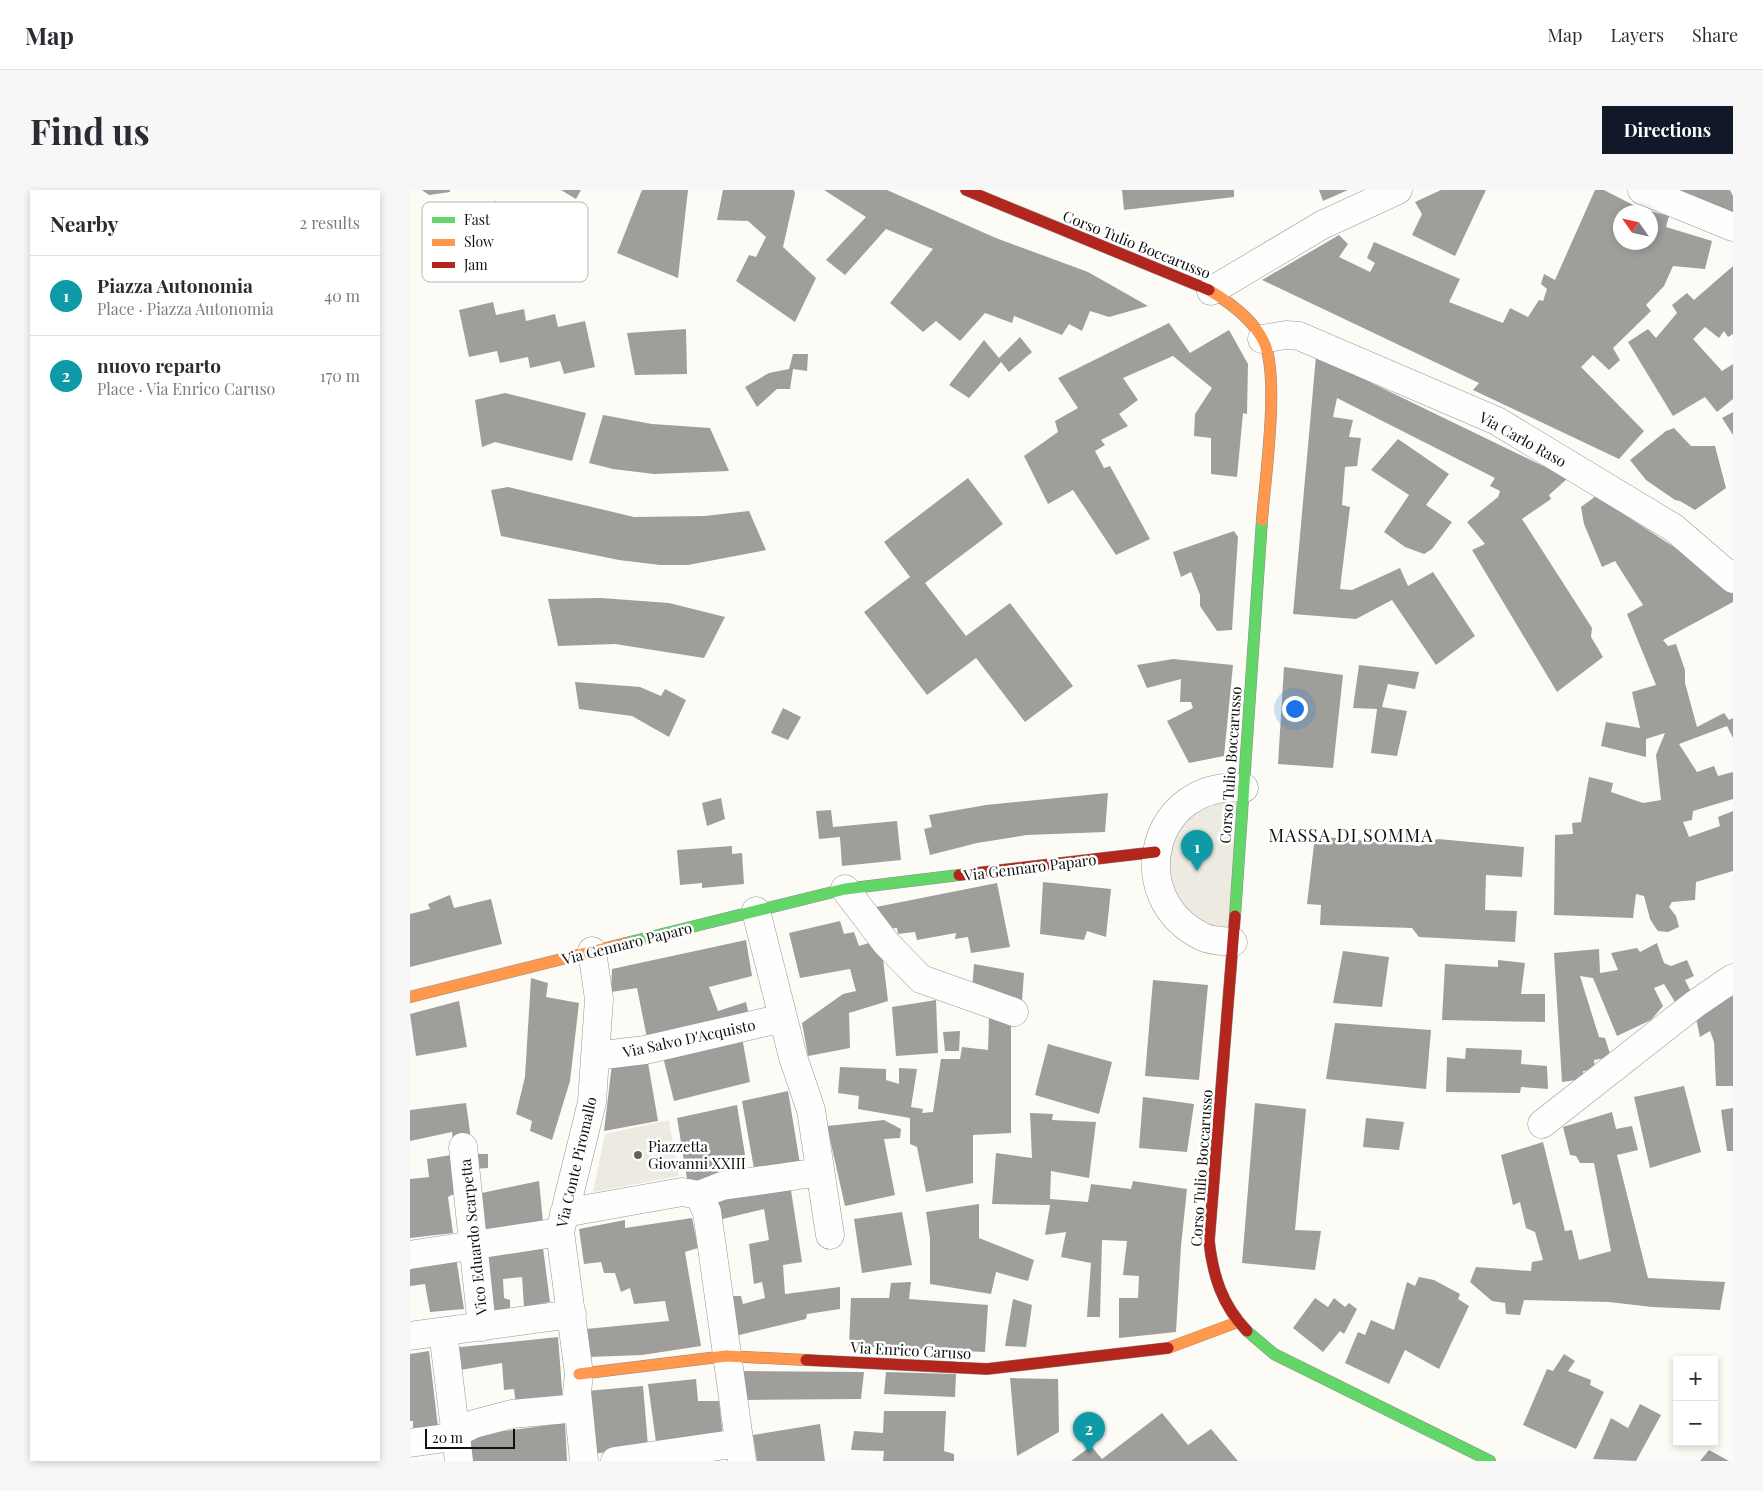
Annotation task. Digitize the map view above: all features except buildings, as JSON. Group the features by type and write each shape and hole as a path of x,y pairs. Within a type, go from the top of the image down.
{"street":[{"name":"Corso Tulio Boccarusso","path":"966,190 1211,291 1231,305 1262,338 1270,364 1272,380 1233,942 1209,1241 1211,1264 1218,1288 1227,1308 1247,1334 1274,1354 1490,1461"},
{"path":"1211,291 1322,225 1398,190"},
{"path":"1642,190 1733,227"},
{"name":"Via Carlo Raso","path":"1262,338 1286,335 1299,336 1497,421 1674,528 1733,579"},
{"path":"1233,942 1205,938 1181,924 1158,891 1155,852 1160,836 1174,812 1185,803 1209,790 1226,786 1244,788"},
{"name":"Via Gennaro Paparo","path":"410,997 845,889 1155,852"},
{"path":"845,889 886,944 921,979 1014,1012"},
{"path":"756,911 793,1057 811,1110 830,1234"},
{"name":"Via Conte Piromallo","path":"584,1461 577,1392 579,1374 562,1222 592,1102 599,999 592,951"},
{"path":"1542,1124 1695,1004 1733,978"},
{"name":"Via Salvo D'Acquisto","path":"595,1056 645,1050 783,1018"},
{"name":"Vico Eduardo Scarpetta","path":"463,1147 482,1327"},
{"path":"410,1255 473,1245 682,1192 699,1195 722,1186 820,1172"},
{"path":"615,1461 740,1452 707,1212 699,1195"},
{"name":"Vico Eduardo Scarpetta","path":"410,1336 572,1314"},
{"name":"Via Enrico Caruso","path":"579,1374 726,1356 987,1369 1162,1350 1238,1322"},
{"path":"443,1332 459,1461"},
{"path":"410,1443 446,1438 474,1424 512,1414 578,1408"}],"shaded area":[{"path":"1244,788 1233,942 1181,924 1160,835 1174,812"},
{"name":"Piazzetta Giovanni XXIII","path":"669,1120 679,1176 593,1192 605,1134"}],"traffic: fast":[{"path":"1235,916 1262,520"},
{"path":"626,943 845,889 959,875"},
{"path":"1247,1331 1274,1354 1490,1461"}],"traffic: slow":[{"path":"1209,290 1233,306 1247,319 1260,334 1269,358 1271,379 1270,429 1262,520"},
{"path":"410,997 626,943"},
{"path":"1168,1348 1238,1322"},
{"path":"579,1374 726,1356 806,1360"}],"traffic: jam":[{"path":"966,190 1209,290"},
{"path":"959,875 1155,852"},
{"path":"1235,916 1209,1241 1213,1266 1220,1289 1231,1311 1247,1331"},
{"path":"806,1360 987,1369 1168,1348"}],"place":[{"name":"Piazza Autonomia","path":"1197,871"},
{"name":"Piazzetta Giovanni XXIII","path":"638,1155"},
{"name":"nuovo reparto","path":"1089,1453"}],"district":[{"name":"MASSA DI SOMMA","path":"1351,835"}]}
